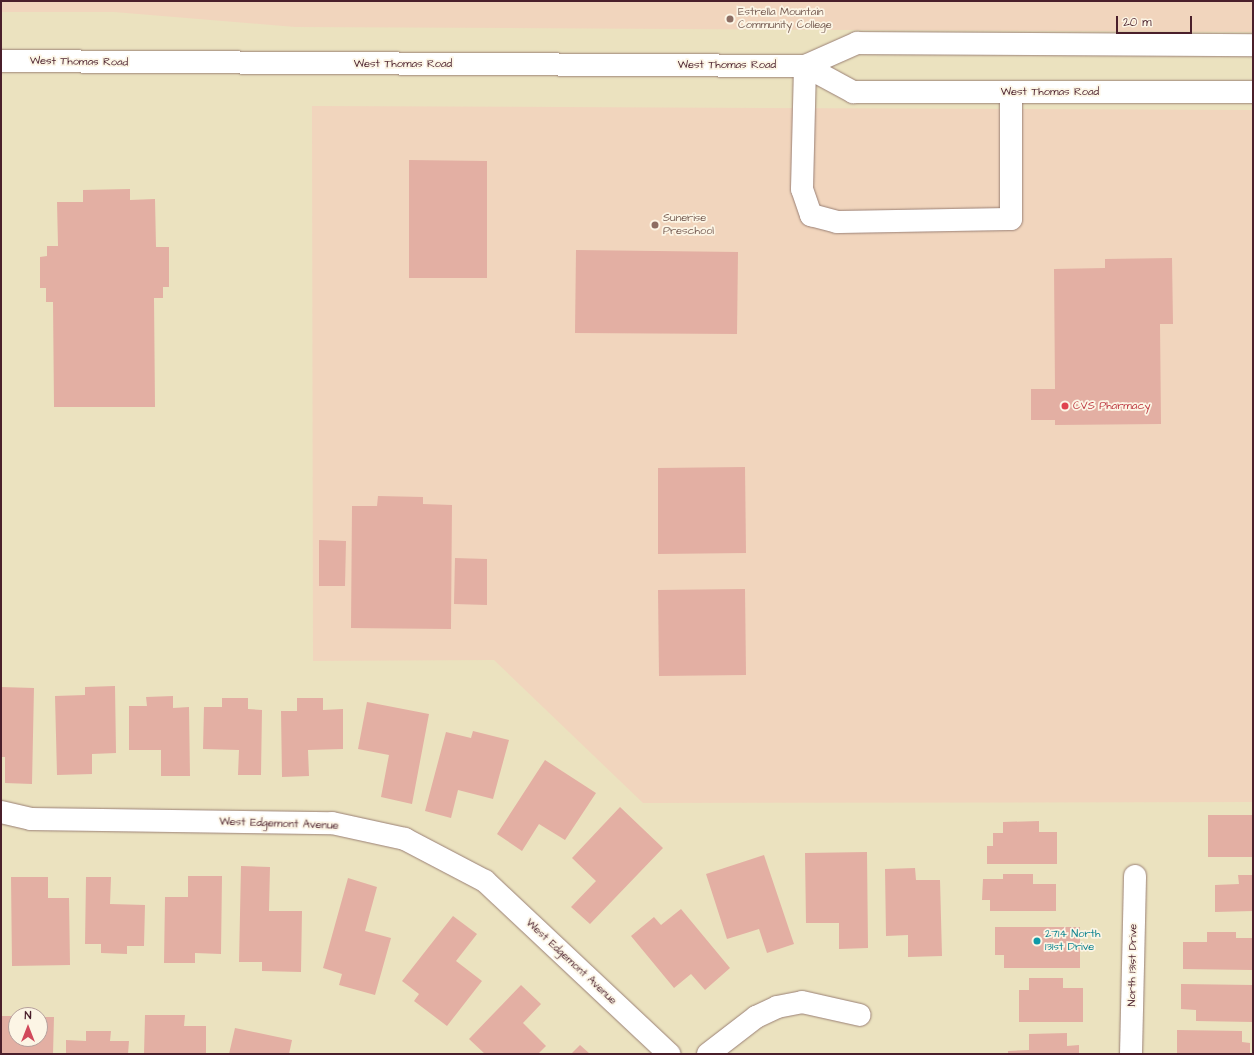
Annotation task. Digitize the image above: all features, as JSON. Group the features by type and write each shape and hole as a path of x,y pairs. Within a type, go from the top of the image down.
{"main road":[{"name":"West Thomas Road","path":"1,61 805,66 857,43 1253,45"},
{"name":"West Thomas Road","path":"805,66 853,92 1253,92"},
{"path":"805,66 802,188 811,215 837,222 1011,219 1011,92"},
{"name":"West Edgemont Avenue","path":"1,812 31,819 332,823 405,839 485,881 669,1054"},
{"name":"North 131st Drive","path":"1131,1054 1135,876"},
{"path":"708,1054 756,1017 777,1008 802,1002 860,1015"}],"shaded area":[{"name":"Estrella Mountain Community College","path":"1,1 1253,1 1253,32 295,27 114,12 1,12"},
{"path":"312,106 1253,110 1253,802 643,803 494,660 313,661"}],"building":[{"path":"409,160 487,161 487,278 409,278"},
{"path":"130,189 130,200 155,199 156,247 169,247 169,287 163,287 163,298 154,298 155,407 54,407 53,302 46,302 46,288 40,288 40,257 47,256 47,246 58,246 57,202 83,202 83,190"},
{"path":"576,250 738,252 737,334 575,333"},
{"name":"CVS Pharmacy","path":"1172,258 1173,324 1160,324 1161,424 1055,425 1055,420 1031,420 1031,389 1055,389 1054,269 1105,268 1105,259"},
{"path":"745,467 746,553 658,554 658,468"},
{"path":"378,496 423,497 423,504 452,505 451,629 351,628 352,506 377,506"},
{"path":"319,540 346,541 345,586 319,586"},
{"path":"455,558 487,559 487,605 454,604"},
{"path":"745,589 746,675 659,676 658,590"},
{"path":"115,686 116,753 92,754 92,774 57,775 55,696 85,695 85,687"},
{"path":"1,687 34,688 32,784 5,783 5,757 1,757"},
{"path":"173,696 173,708 189,707 190,776 161,776 161,750 129,750 129,706 147,706 146,697"},
{"path":"222,698 248,698 248,709 262,710 261,775 238,775 239,750 203,749 204,707 222,707"},
{"path":"297,698 323,698 323,710 343,709 343,749 308,750 309,776 282,777 281,711 297,711"},
{"path":"367,702 429,714 412,804 381,797 389,755 358,749"},
{"path":"473,731 509,740 493,799 458,790 451,818 425,811 446,732 471,738"},
{"path":"545,760 596,793 565,840 539,824 522,851 497,834"},
{"path":"620,807 663,848 590,924 571,907 596,881 572,858"},
{"path":"1208,815 1253,815 1253,857 1208,857"},
{"path":"1039,821 1039,832 1057,832 1057,864 987,864 987,846 993,846 993,833 1003,833 1003,822"},
{"path":"867,852 868,948 839,949 839,923 806,923 805,853"},
{"path":"764,855 794,944 767,953 759,929 727,939 706,874"},
{"path":"241,866 270,867 269,911 302,911 301,972 262,971 262,962 239,962"},
{"path":"915,868 916,880 940,880 942,956 908,957 908,935 886,936 885,869"},
{"path":"1003,874 1033,874 1033,884 1056,884 1056,911 990,911 990,900 982,900 983,879 1003,879"},
{"path":"1238,875 1253,875 1253,911 1215,912 1215,885 1239,884"},
{"path":"188,876 222,876 221,954 195,953 195,963 164,963 165,897 188,897"},
{"path":"11,877 48,877 48,898 69,898 70,965 12,966"},
{"path":"86,877 111,877 110,904 145,905 144,946 127,946 127,954 101,953 101,944 85,944"},
{"path":"348,878 377,887 365,931 391,938 375,995 339,985 342,974 323,968"},
{"path":"681,909 730,968 705,990 691,974 674,988 631,936 654,917 661,925"},
{"path":"453,916 477,934 456,961 482,981 447,1026 414,1001 419,994 402,981"},
{"name":"2714 North 131st Drive","path":"995,927 1080,927 1080,968 1004,968 1004,955 995,955"},
{"path":"1207,932 1236,932 1236,938 1253,938 1252,970 1183,969 1183,942 1207,942"},
{"path":"1029,978 1063,978 1063,988 1083,988 1083,1022 1019,1022 1019,990 1029,990"},
{"path":"1181,984 1253,985 1253,1022 1196,1021 1196,1010 1181,1009"},
{"path":"521,985 541,1004 523,1023 546,1046 538,1054 485,1054 469,1039"},
{"path":"145,1015 185,1015 184,1026 206,1026 206,1054 144,1054"},
{"path":"1,1016 8,1016 8,1047 48,1047 48,1017 54,1017 53,1054 1,1054"},
{"path":"235,1028 292,1040 289,1054 229,1054"},
{"path":"1177,1030 1242,1031 1242,1042 1250,1043 1250,1054 1177,1054"},
{"path":"86,1031 111,1031 110,1041 129,1041 128,1054 66,1054 66,1040 86,1041"},
{"path":"1067,1033 1067,1046 1079,1045 1079,1054 1008,1054 1008,1051 1029,1050 1029,1034"},
{"path":"580,1045 590,1054 571,1054"}],"place":[{"name":"Estrella Mountain Community College","path":"730,19"},
{"name":"Sunerise Preschool","path":"655,225"},
{"name":"CVS Pharmacy","path":"1065,406"},
{"name":"2714 North 131st Drive","path":"1037,941"}]}
